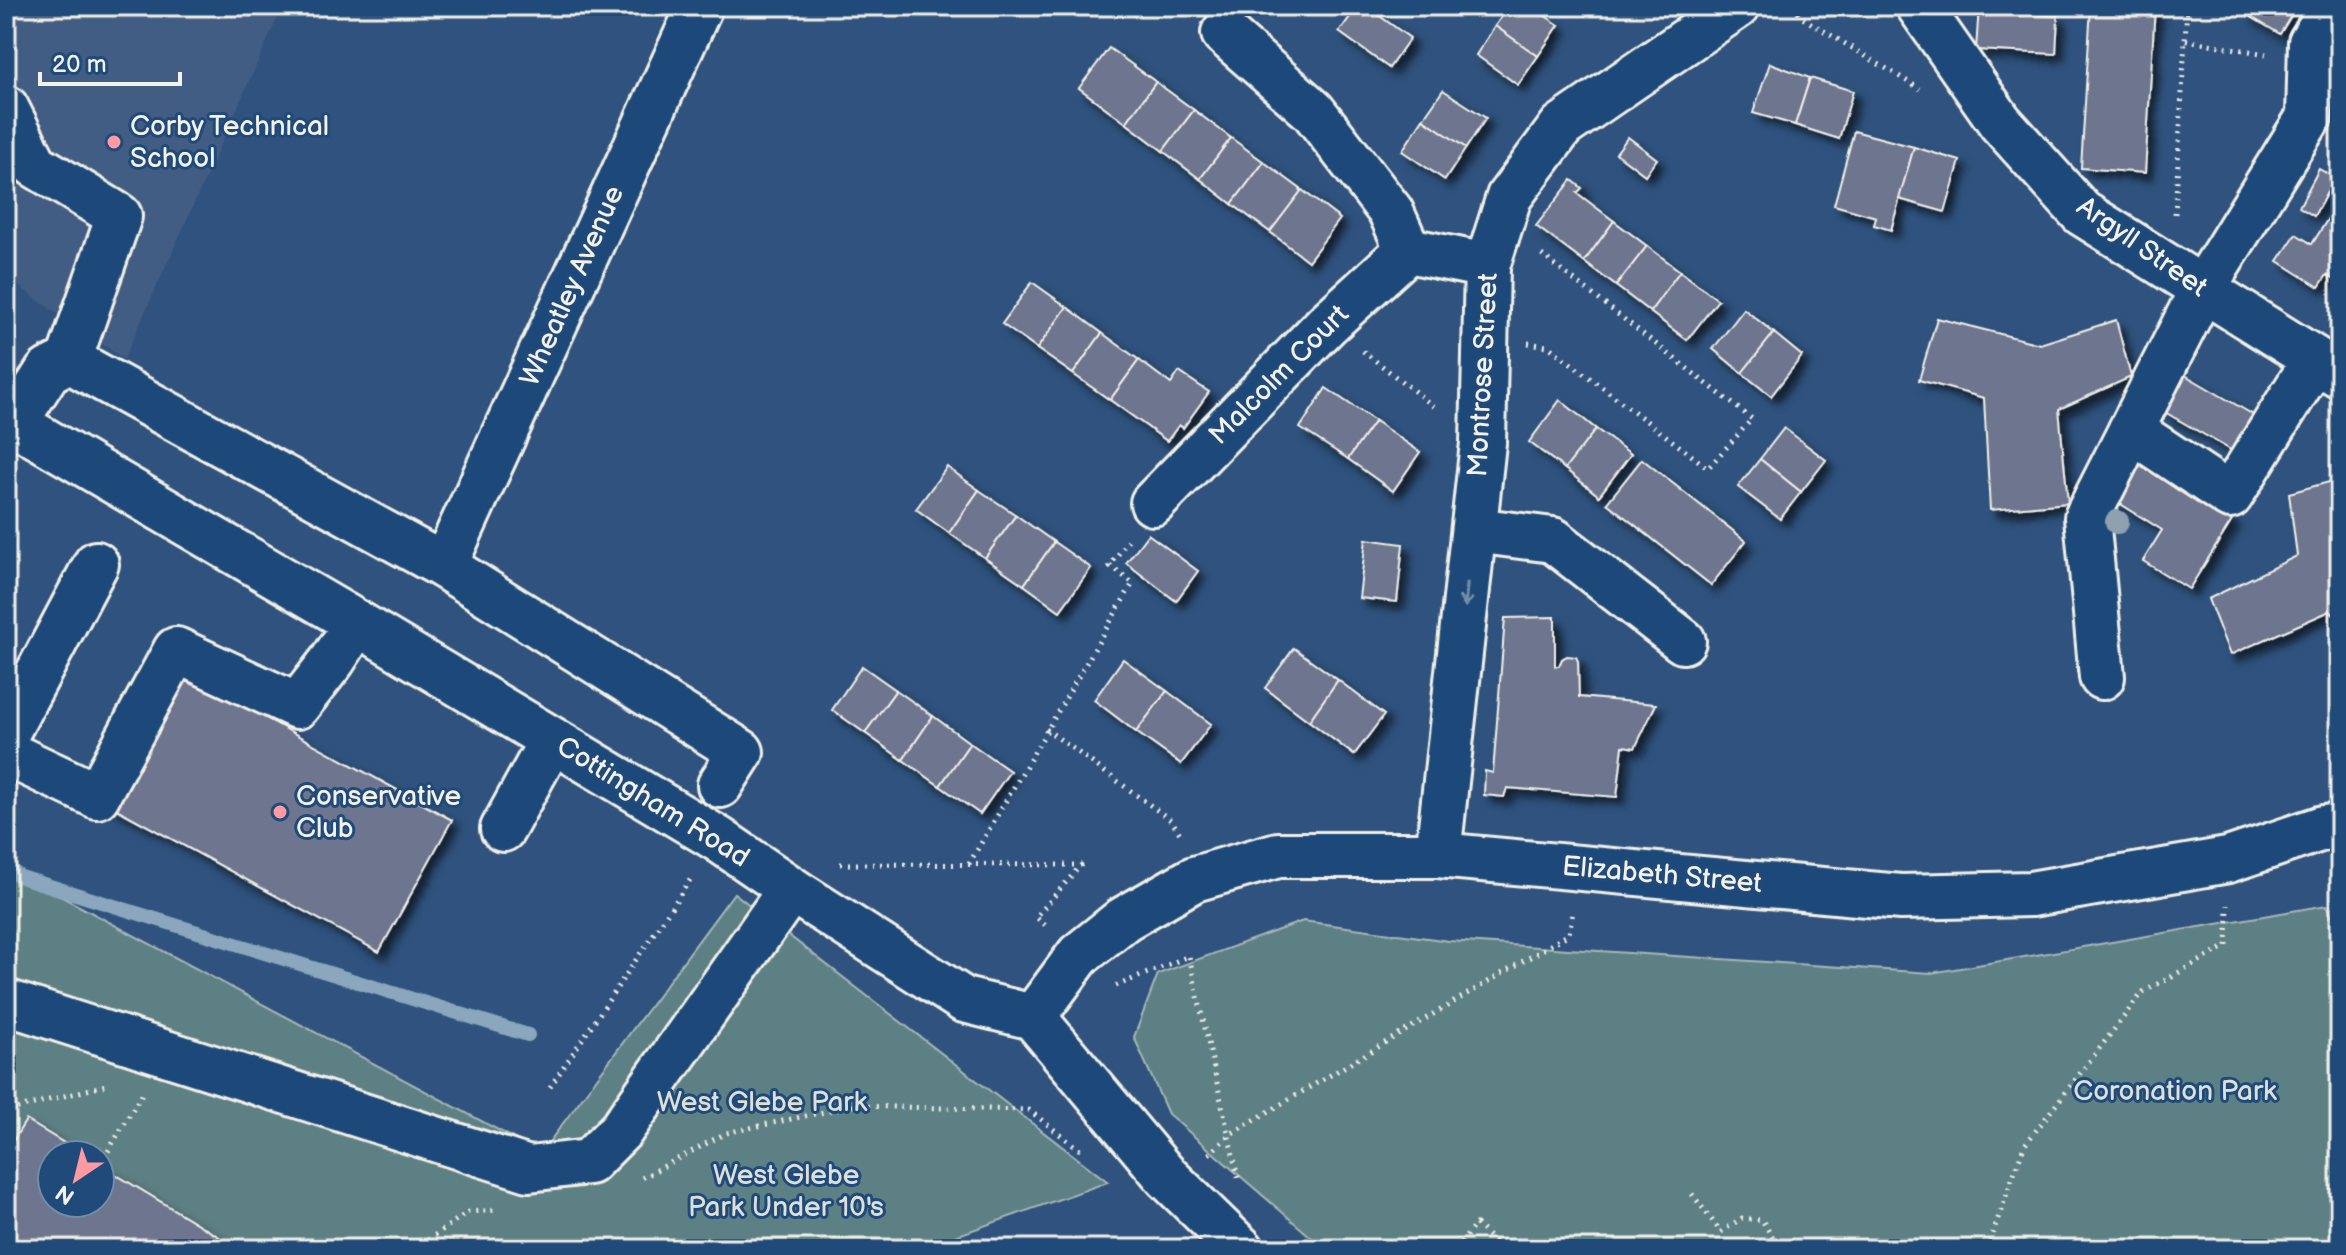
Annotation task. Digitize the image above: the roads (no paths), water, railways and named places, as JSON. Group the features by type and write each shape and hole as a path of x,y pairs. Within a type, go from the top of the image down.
{"street":[{"name":"Wheatley Avenue","path":"444,566 700,6"},
{"name":"Montrose Street","path":"1438,855 1483,443 1485,338 1493,248 1509,197 1562,126 1737,6"},
{"name":"Argyll Street","path":"1919,6 2000,122 2082,213 2328,367"},
{"path":"2102,677 2087,517 2202,290 2309,117 2311,42 2334,6"},
{"path":"1224,33 1324,98 1391,212 1408,250 1493,248"},
{"path":"6,108 35,165 119,216 69,360 48,371 10,421"},
{"name":"Malcolm Court","path":"1153,503 1327,324 1408,250"},
{"path":"69,360 444,566 741,752 720,785"},
{"path":"2131,430 2230,496 2328,367"},
{"name":"Cottingham Road","path":"10,421 357,623 718,839 964,1000 1033,1017"},
{"path":"1474,530 1553,540 1683,641"},
{"path":"6,734 96,564"},
{"path":"6,753 97,796 176,650 297,706 357,623"},
{"path":"503,829 552,740"},
{"name":"Elizabeth Street","path":"1033,1017 1079,955 1124,919 1194,879 1278,855 1438,855 1901,897 2031,894 2228,860 2323,828 2340,826"},
{"path":"6,1002 529,1169 589,1162 621,1130 791,889"},
{"path":"1033,1017 1166,1176 1241,1249"}],"waterway":[{"path":"6,867 21,877 528,1035"}],"place":[{"name":"Corby Technical School","path":"114,142"},
{"name":"Conservative Club","path":"280,812"}],"park label":[{"name":"Coronation Park","path":"2175,1091"},
{"name":"West Glebe Park","path":"762,1102"},
{"name":"West Glebe Park Under 10's","path":"786,1191"}]}
